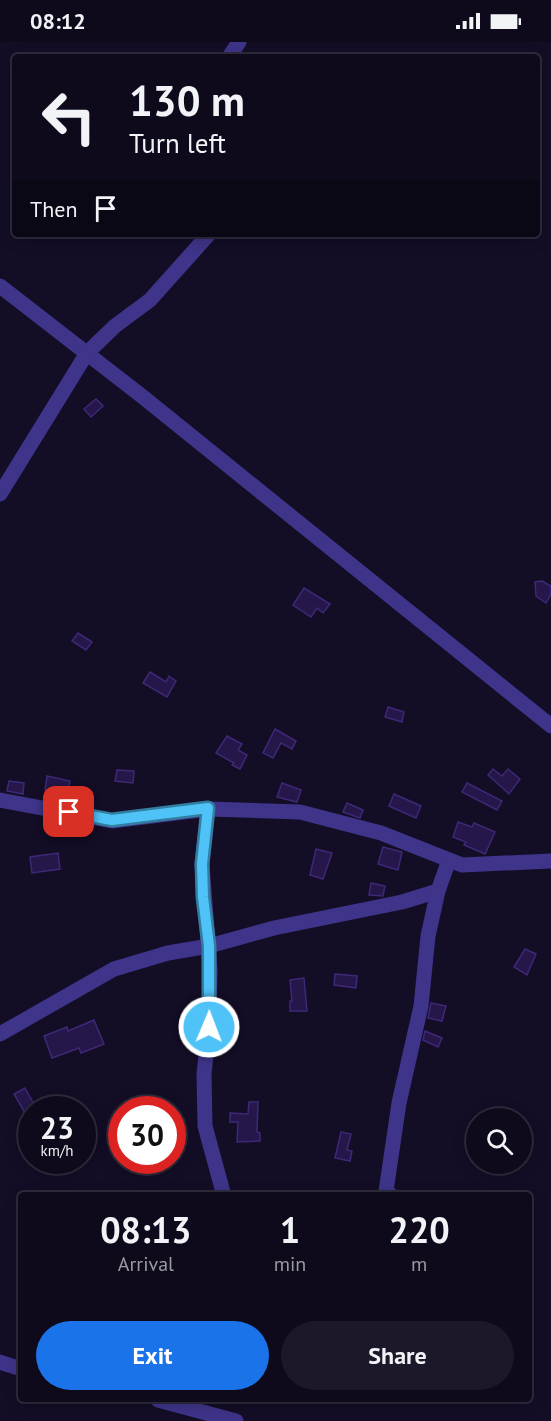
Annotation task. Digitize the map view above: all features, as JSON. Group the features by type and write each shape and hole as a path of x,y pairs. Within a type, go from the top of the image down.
{"street":[{"path":"0,494 95,343 150,300 206,237"},
{"path":"0,286 87,353 551,726"},
{"path":"0,800 112,820 208,808 300,813 381,833 462,865 551,861"},
{"path":"208,808 202,864 203,897 209,946 205,1126 223,1192"},
{"path":"387,1192 399,1103 421,1006 428,936 438,891 449,860"},
{"path":"0,1034 114,969 168,953 209,946 274,928 402,902 438,891"},
{"path":"0,1362 18,1368"},
{"path":"174,1402 207,1406 236,1421"}],"building":[{"path":"96,399 103,406 91,417 84,409"},
{"path":"542,581 551,586 551,594 546,603 536,596 535,582"},
{"path":"304,588 330,604 323,613 317,608 311,617 293,605"},
{"path":"78,633 92,642 86,650 72,641"},
{"path":"150,672 166,682 169,676 176,681 167,697 143,683"},
{"path":"388,707 404,712 402,722 385,717"},
{"path":"275,729 296,741 292,749 281,743 273,758 263,753"},
{"path":"227,736 242,744 238,750 247,755 240,769 216,753"},
{"path":"493,769 502,776 508,769 520,779 509,794 488,775"},
{"path":"117,770 134,771 133,783 115,781"},
{"path":"47,776 70,781 67,794 45,790"},
{"path":"9,781 24,783 23,794 7,791"},
{"path":"282,783 301,790 297,802 277,797"},
{"path":"467,783 502,801 497,810 462,792"},
{"path":"394,794 421,806 416,818 389,806"},
{"path":"347,803 363,810 360,818 343,812"},
{"path":"458,822 472,827 474,823 495,832 485,854 464,845 466,842 453,837"},
{"path":"383,847 402,852 398,870 378,864"},
{"path":"316,849 332,853 323,879 310,875"},
{"path":"58,853 60,869 32,873 30,857"},
{"path":"371,883 385,886 383,896 369,895"},
{"path":"525,949 536,954 527,975 514,967"},
{"path":"335,974 357,976 356,988 334,985"},
{"path":"304,978 307,1011 290,1011 290,1001 292,1001 290,980"},
{"path":"431,1003 446,1006 442,1021 428,1018"},
{"path":"94,1020 104,1044 81,1053 79,1048 52,1058 44,1036 67,1027 68,1031"},
{"path":"425,1031 442,1038 438,1047 423,1040"},
{"path":"25,1088 29,1096 18,1096 18,1101 14,1094"},
{"path":"249,1102 258,1102 257,1132 260,1133 260,1141 237,1142 238,1122 230,1122 230,1113 248,1114"},
{"path":"341,1132 351,1134 347,1150 352,1151 350,1161 335,1158"}],"route":[{"path":"69,812 112,820 208,808 202,864 210,969 209,1027"}]}
